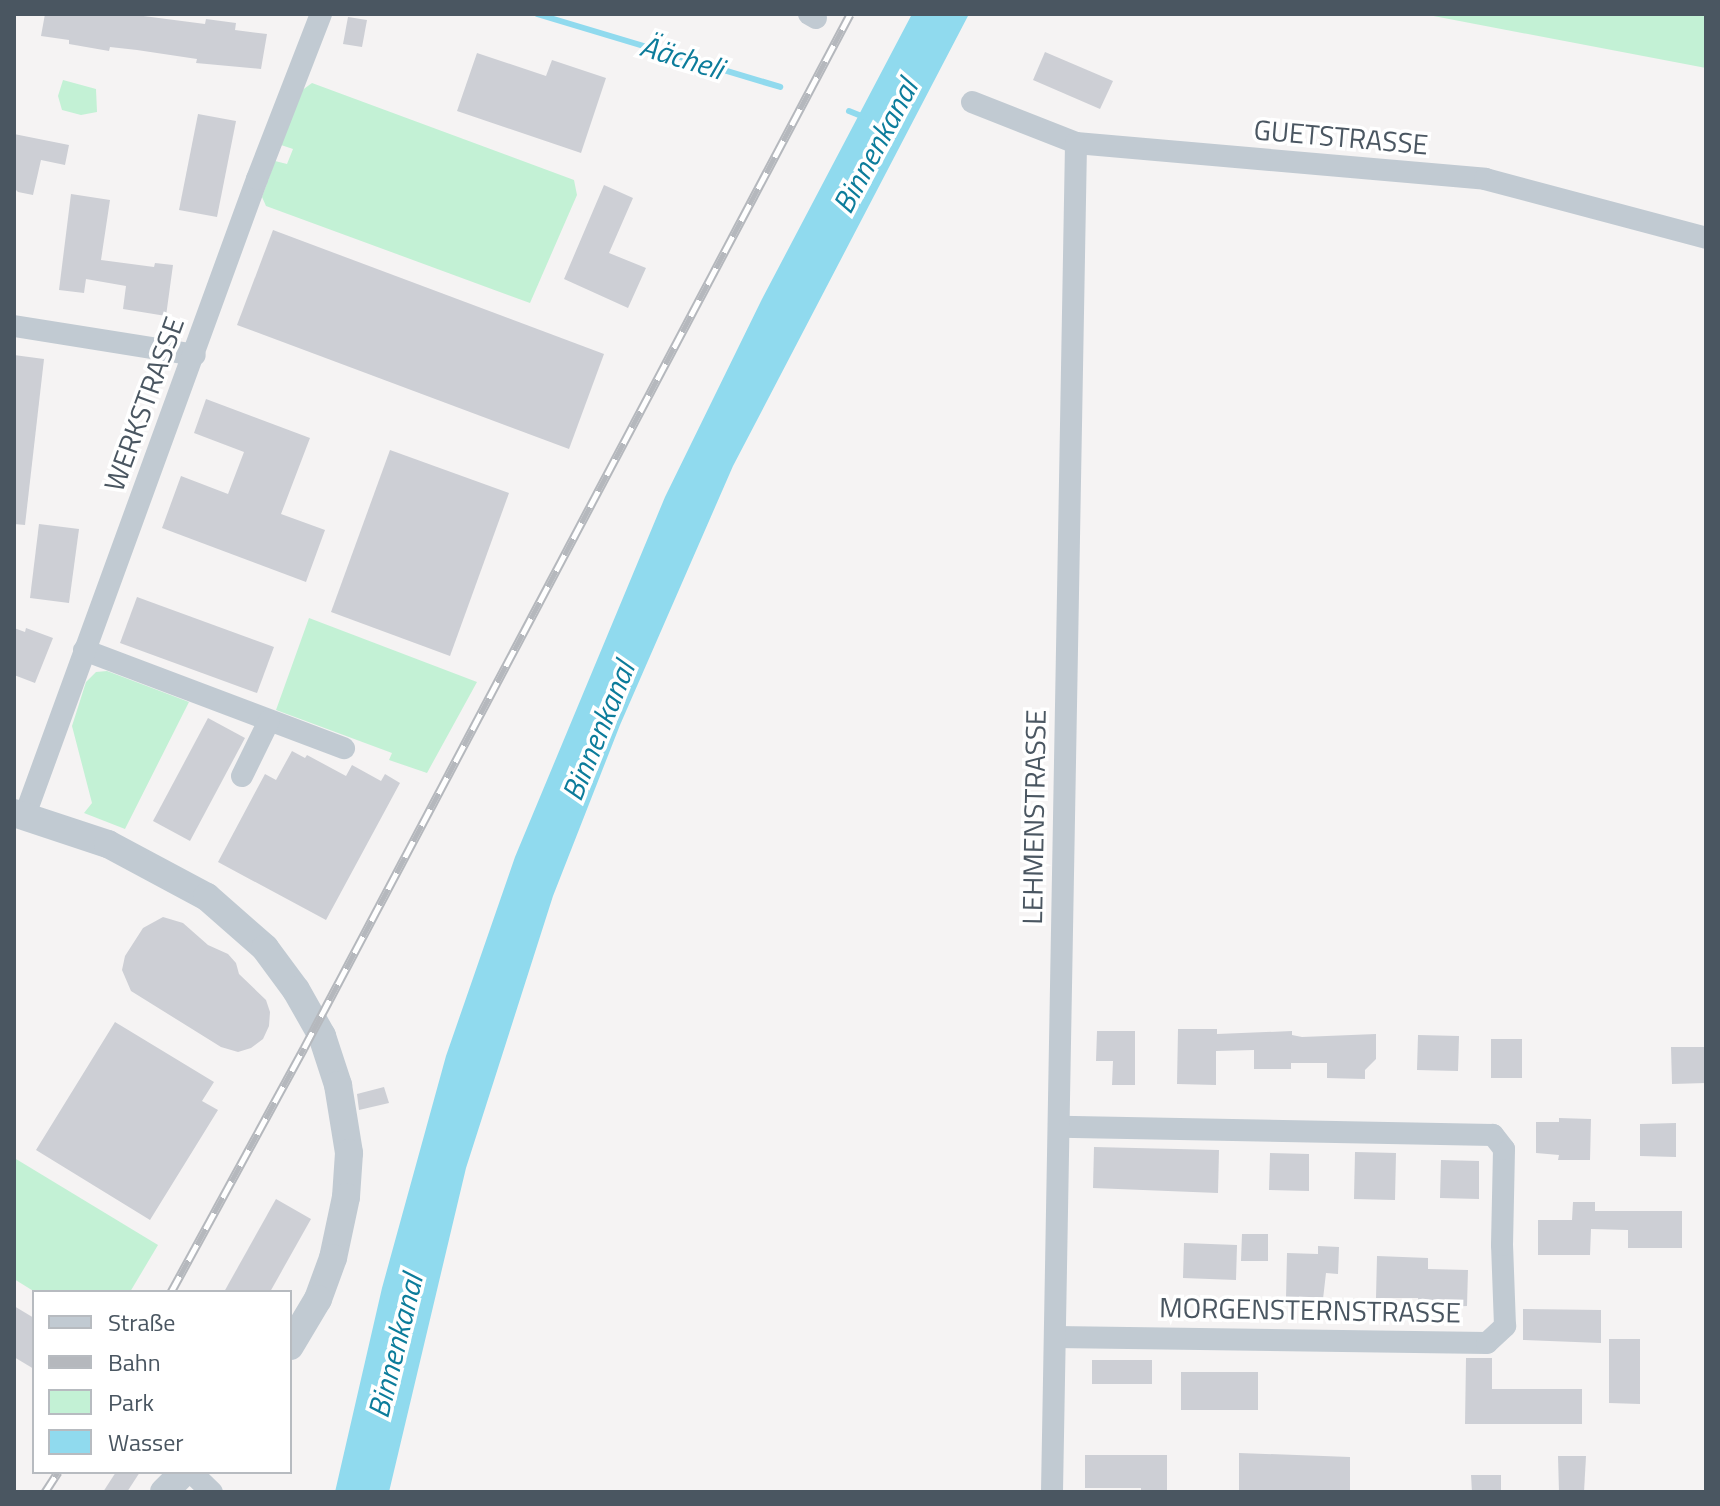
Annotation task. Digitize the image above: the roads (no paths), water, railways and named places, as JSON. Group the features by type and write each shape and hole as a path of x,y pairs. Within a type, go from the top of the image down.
{"street":[{"name":"WERKSTRASSE","path":"19,814 84,650 321,14"},
{"name":"GUETSTRASSE","path":"972,102 1076,143 1485,179 1706,238"},
{"name":"LEHMENSTRASSE","path":"1052,1492 1061,1127 1076,143"},
{"path":"14,326 195,355"},
{"path":"84,650 344,748"},
{"path":"242,776 269,721"},
{"path":"19,814 108,844 207,897 265,948 296,990 322,1036 338,1085 349,1153 346,1197 333,1258 318,1299 292,1343"},
{"name":"MORGENSTERNSTRASSE","path":"1056,1337 1487,1343 1505,1326 1502,1245 1504,1149 1493,1135 1061,1127"},
{"path":"164,1492 182,1474"},
{"path":"193,1474 212,1492"}],"water":[{"name":"Binnenkanal","path":"912,14 969,14 733,466 620,725 553,896 466,1168 389,1492 335,1492 382,1288 446,1056 515,857 665,497 762,299"}],"waterway":[{"name":"Äächeli","path":"537,14 780,87"},
{"name":"Äächeli","path":"849,111 864,117"}],"railway":[{"path":"172,1290 304,1048 850,14"},
{"path":"45,1492 57,1474"}]}
